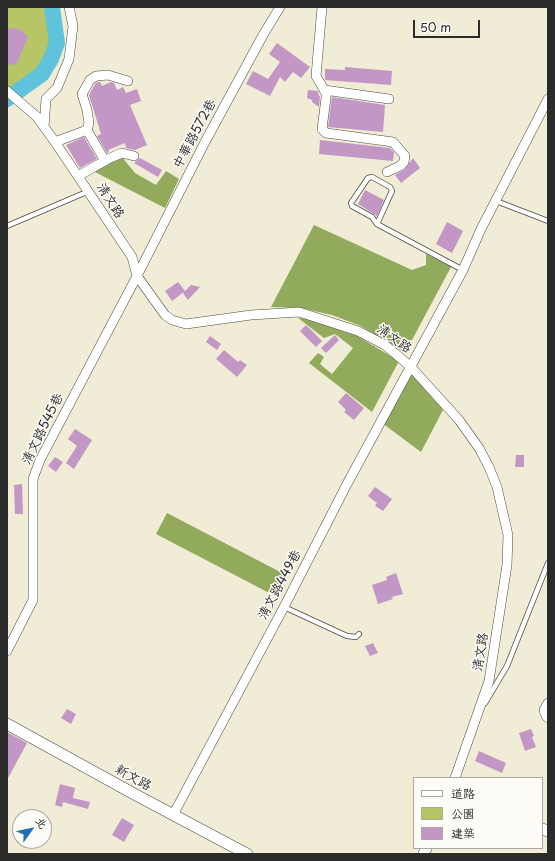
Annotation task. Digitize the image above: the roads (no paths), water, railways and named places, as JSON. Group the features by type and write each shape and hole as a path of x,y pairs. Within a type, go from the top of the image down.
{"street":[{"path":"44,127 46,99 57,88 69,59 73,26 69,7"},
{"name":"中華路572巷","path":"137,276 205,142 263,34 280,7"},
{"path":"322,7 316,76 324,90 326,98 322,129 326,133 393,142 405,156 404,162 400,166 387,172"},
{"path":"54,142 87,130 90,124 82,94 90,80 96,76 108,75 128,81"},
{"path":"324,90 389,99"},
{"name":"清文路","path":"8,91 37,117 132,257 137,276 165,314 172,320 186,324 251,315 299,312 358,331 385,345 411,367 459,420 479,448 489,467 496,487 508,535 507,565 489,681 455,777"},
{"name":"清文路449巷","path":"173,815 462,270 481,229 548,99"},
{"path":"87,130 105,161"},
{"path":"78,176 105,161 122,154 134,156"},
{"name":"清文路545巷","path":"7,651 33,600 33,479 40,460 137,276"},
{"path":"548,702 544,710 548,718"},
{"name":"新文路","path":"7,724 247,854"}],"lane":[{"path":"377,224 392,191 390,187 372,177 368,178 351,203 352,206 372,217 377,224 462,270"},
{"path":"7,226 89,192"},
{"path":"496,202 548,220"},
{"path":"475,720 507,666 548,563"},
{"path":"284,607 347,636 356,637 359,634"}],"waterway":[{"path":"7,99 42,74 51,59 57,43 52,7"}]}
